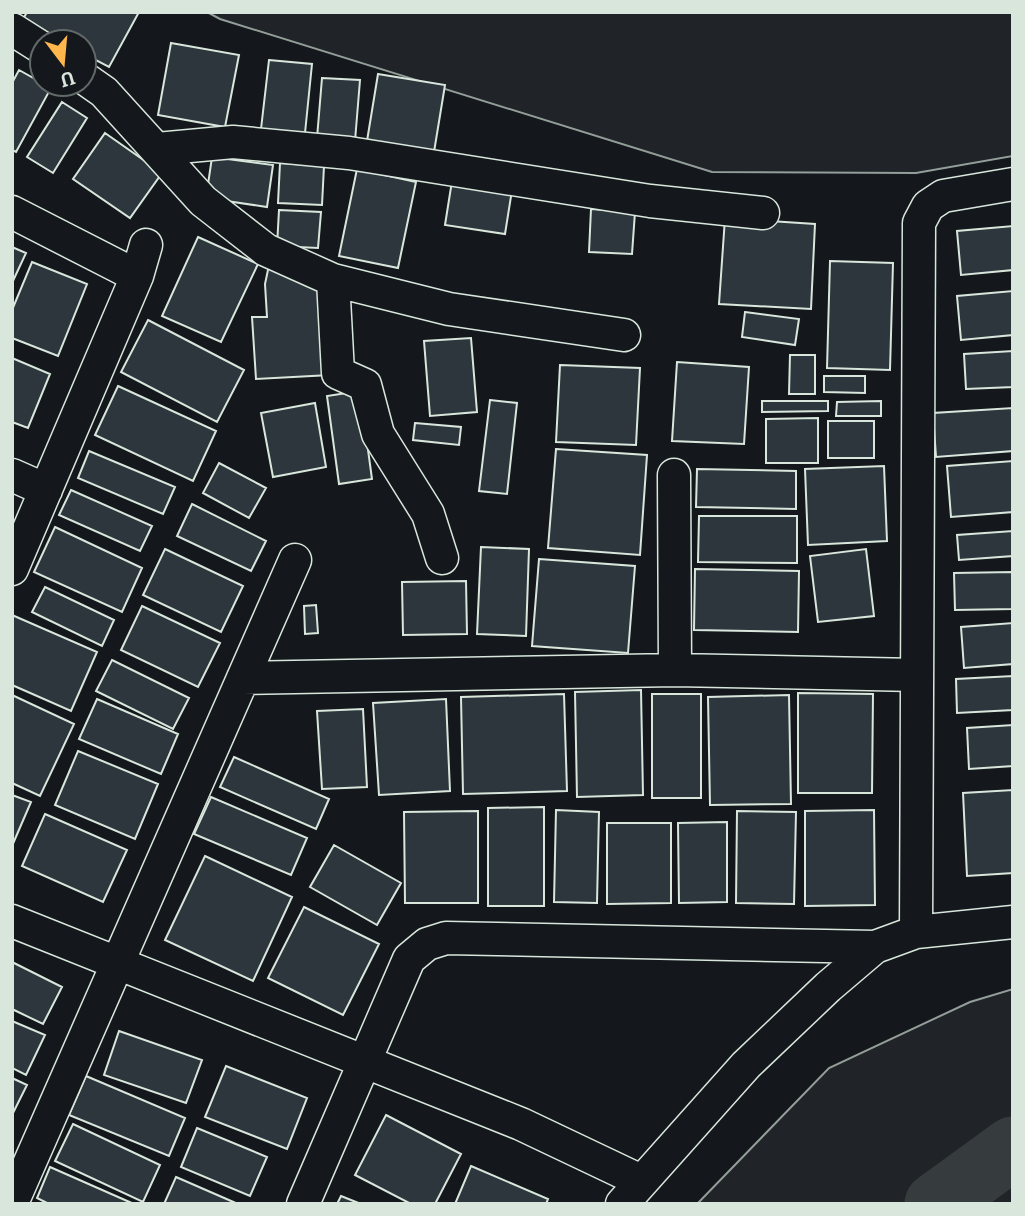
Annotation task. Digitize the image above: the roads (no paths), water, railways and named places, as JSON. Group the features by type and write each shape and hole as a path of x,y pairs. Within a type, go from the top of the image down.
{"street":[{"path":"12,29 28,39"},
{"path":"98,88 203,201 266,250 333,280 449,309 624,335"},
{"path":"157,149 233,142 349,153 623,197 763,213"},
{"path":"916,932 919,223 928,206 943,196 1013,184"},
{"path":"12,212 137,276"},
{"path":"12,569 137,276 146,246"},
{"path":"333,280 338,373 365,385 378,434 428,514 442,558"},
{"path":"12,475 46,491"},
{"path":"674,475 675,670"},
{"path":"12,1203 295,560"},
{"path":"243,678 675,670 916,675"},
{"path":"12,921 522,1124 632,1192 746,1065 828,987 875,947 916,932 1013,922"},
{"path":"303,1204 409,959 427,944 446,938 875,947"}],"waterway":[{"path":"936,1204 1013,1148"}]}
